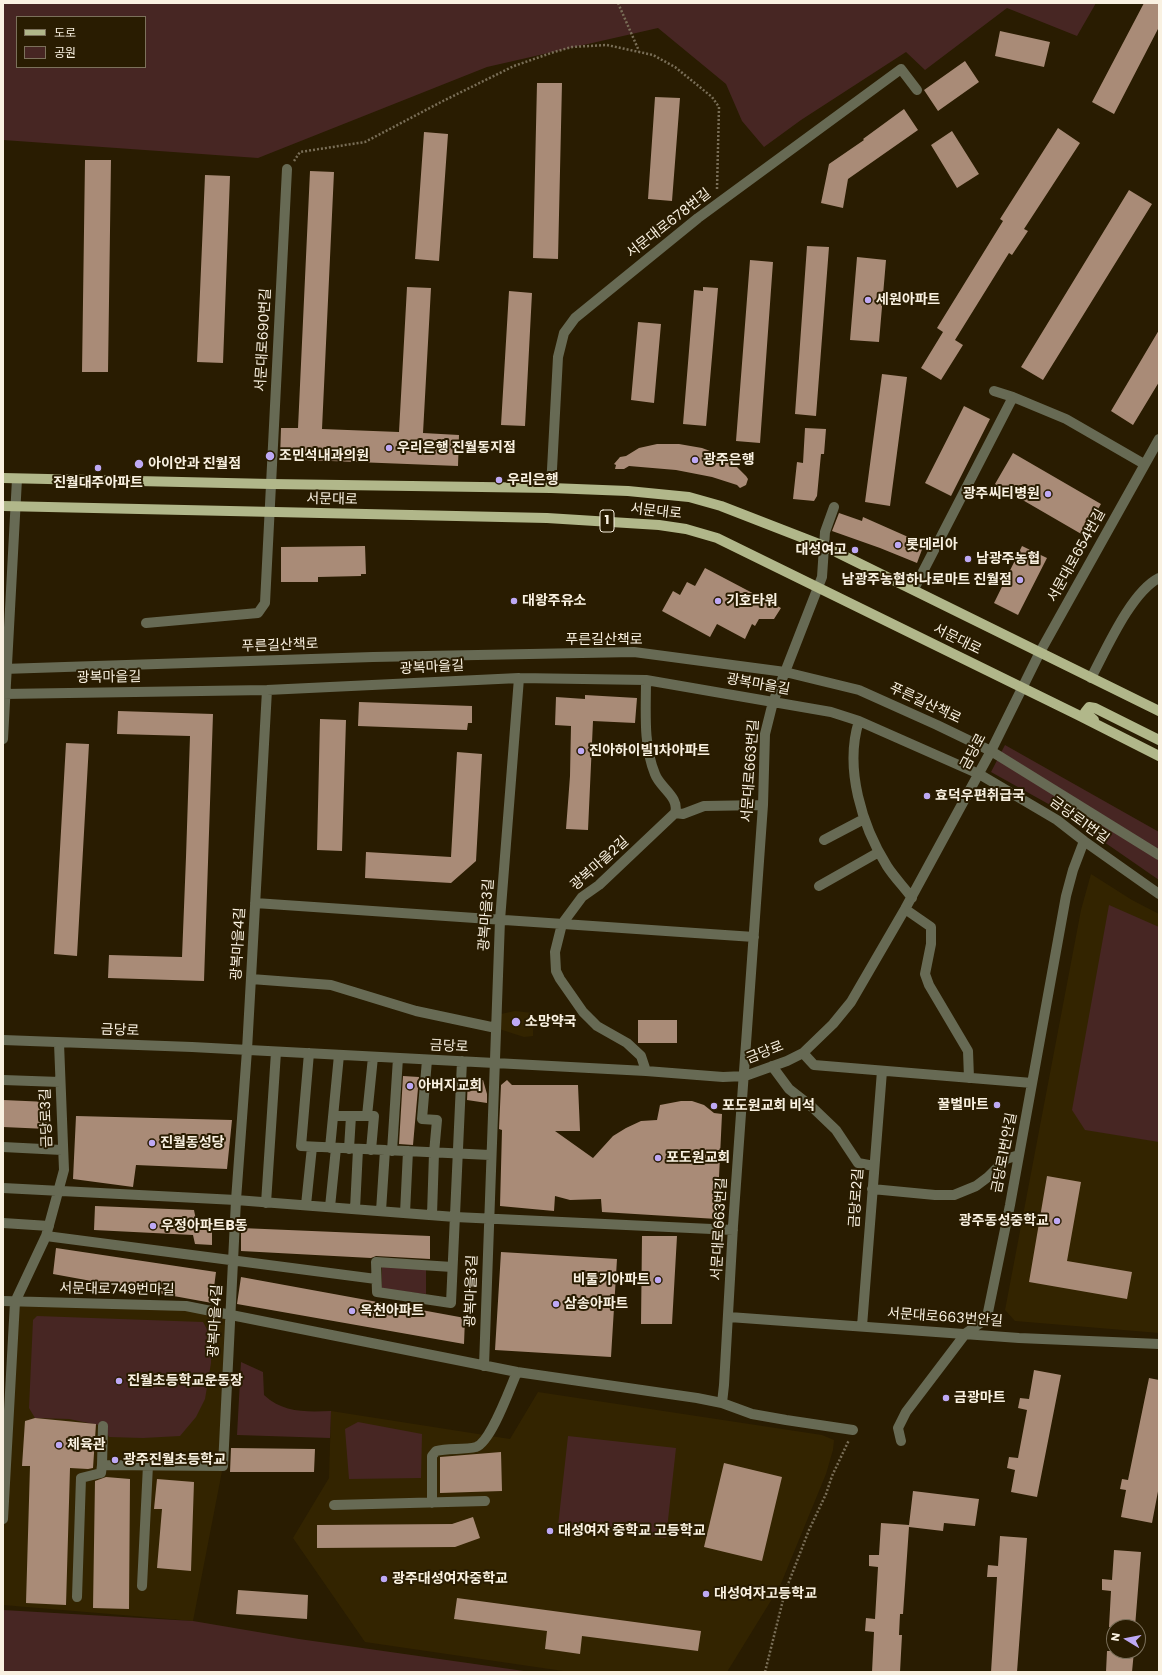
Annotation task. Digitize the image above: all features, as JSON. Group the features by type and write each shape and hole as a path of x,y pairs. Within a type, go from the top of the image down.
{"main road":[{"name":"서문대로","path":"3,478 550,488 628,491 689,497 721,506 824,546 1159,711"},
{"name":"서문대로","path":"3,506 547,518 625,522 686,529 717,538 1023,687 1159,756"},
{"path":"1107,729 1085,712 1089,707 1094,708 1159,740"}],"street":[{"name":"서문대로678번길","path":"550,488 557,364 564,333 582,312 717,204 901,69 917,90"},
{"name":"서문대로690번길","path":"146,623 258,613 265,603 287,169"},
{"path":"994,391 1013,397 1066,419 1144,464"},
{"path":"914,589 1013,397"},
{"name":"서문대로654번길","path":"1023,687 1040,652 1159,439"},
{"path":"3,739 5,669 17,479"},
{"name":"서문대로663번길","path":"722,1403 763,805 765,734 772,702 822,576 825,532 834,507"},
{"path":"1091,678 1129,607 1144,588 1159,578"},
{"name":"푸른길산책로","path":"5,669 373,657 634,652 785,672 859,690 937,725 991,752 1159,855"},
{"name":"광복마을길","path":"4,694 267,690 519,678 646,680 840,714 979,774"},
{"name":"광복마을3길","path":"484,1366 490,1155 500,920 519,678"},
{"path":"646,680 646,730 651,765 660,784 674,798 677,804 675,813 683,814 704,806 763,805"},
{"name":"금당로","path":"3,1040 462,1061 646,1071 723,1077 745,1076 803,1053 833,1024 850,1002 912,898 991,752 1023,687"},
{"name":"광복마을4길","path":"148,1465 223,1466 236,1200 247,1050 267,690"},
{"path":"859,721 855,740 854,770 864,819 888,867 912,898"},
{"name":"금당로1번길","path":"979,774 1057,820 1084,842 1159,894"},
{"name":"광복마을2길","path":"646,1071 641,1056 627,1043 597,1026 583,1012 556,971 555,952 562,924 582,897 599,885 675,813"},
{"path":"824,840 864,819"},
{"name":"금당로1번안길","path":"901,1441 898,1428 901,1419 966,1334 987,1317 1019,1155 1066,896 1073,870 1084,842"},
{"path":"819,886 880,852"},
{"path":"255,903 754,937"},
{"path":"905,909 931,927 931,944 925,974 968,1051 969,1078"},
{"path":"251,979 331,985 416,1011 496,1028"},
{"name":"금당로3길","path":"3,1519 15,1302 46,1236 64,1170 62,1150 59,1043"},
{"path":"266,1203 276,1052"},
{"path":"803,1053 814,1065 1032,1082"},
{"path":"309,1054 301,1146 490,1155"},
{"path":"330,1207 334,1116 339,1055"},
{"path":"367,1116 373,1057"},
{"path":"381,1211 389,1150 398,1058"},
{"path":"427,1060 422,1119 437,1120 434,1152 432,1215"},
{"path":"452,1267 376,1262 377,1292 451,1303 462,1061"},
{"path":"772,1066 789,1089 812,1107 836,1130 858,1163 874,1166"},
{"name":"금당로2길","path":"862,1326 882,1071"},
{"path":"3,1080 60,1082"},
{"path":"334,1116 374,1116 370,1150"},
{"path":"351,1116 359,1210"},
{"path":"3,1147 62,1150"},
{"path":"306,1206 312,1147"},
{"path":"405,1213 408,1151"},
{"path":"872,1189 935,1195 954,1195 976,1186 988,1177 1006,1159 1019,1155"},
{"path":"3,1188 236,1200 455,1217 733,1230"},
{"path":"3,1223 49,1226"},
{"path":"46,1236 376,1279"},
{"name":"서문대로749번마길","path":"3,1302 186,1306 484,1366 722,1403 752,1414 853,1430"},
{"name":"서문대로663번안길","path":"729,1316 1020,1338 1159,1344"},
{"path":"432,1503 432,1456 436,1451 443,1449 477,1446 488,1435 517,1372"},
{"path":"77,1597 82,1478 101,1473 103,1426"},
{"path":"102,1464 148,1465 142,1586"},
{"path":"334,1505 485,1501"}],"path":[{"path":"618,3 639,51"},
{"path":"287,169 300,152 365,142 514,66 572,47 607,45 653,54 675,67 712,97 719,107 717,204"},
{"path":"765,1672 785,1592 809,1530 853,1430"}],"shaded area":[{"path":"1091,874 1132,900 1159,914 1159,1333 1015,1321 1005,1310 1081,910"},
{"name":"소망약국","path":"515,1011 533,1013 533,1036 524,1037 499,1029 501,1014"},
{"name":"광주진월초등학교","path":"15,1302 154,1304 230,1314 223,1466 193,1621 3,1605 3,1519"},
{"name":"대성여자 중학교 고등학교","path":"538,1392 822,1435 834,1440 833,1450 826,1474 780,1586 727,1672 570,1672 365,1642 293,1538 329,1478 331,1411 510,1439"}],"green space":[{"path":"3,3 1096,3 1077,36 1007,8 925,70 906,52 801,120 764,147 742,121 726,84 658,28 487,67 258,158 3,140"},
{"path":"1005,745 1159,832 1159,880 1052,806 991,772"},
{"path":"1109,905 1159,927 1159,1142 1085,1130 1072,1110"},
{"path":"382,1264 426,1270 426,1294 382,1289"},
{"name":"진월초등학교운동장","path":"37,1316 203,1322 210,1335 211,1363 205,1399 196,1417 180,1436 143,1438 109,1437 103,1426 69,1419 35,1418 29,1408 33,1320"},
{"path":"241,1362 263,1372 264,1395 271,1401 296,1410 331,1411 330,1438 237,1435"},
{"path":"358,1422 422,1434 421,1478 349,1479 345,1429"},
{"path":"568,1436 676,1448 666,1538 558,1526"},
{"path":"3,1610 193,1621 299,1639 531,1672 3,1672"}],"building":[{"path":"1144,3 1159,3 1159,27 1114,114 1092,102"},
{"path":"1000,31 1050,42 1044,67 995,56"},
{"path":"965,61 979,82 938,111 924,90"},
{"path":"537,83 562,83 558,259 533,258"},
{"path":"655,97 680,98 672,201 648,199"},
{"path":"904,109 918,130 848,179 843,208 821,203 829,164 864,140 863,139"},
{"path":"1058,128 1080,143 1024,229 1028,231 1012,255 1009,253 955,340 963,345 941,380 921,368 943,332 937,328 1003,221 1000,219"},
{"path":"952,131 979,174 957,188 931,145"},
{"path":"424,132 448,134 439,261 415,259"},
{"path":"85,160 111,160 108,372 82,372"},
{"path":"310,171 334,172 322,429 399,432 407,287 431,288 423,433 459,435 458,466 280,459 281,428 298,428"},
{"path":"205,175 230,176 223,363 197,362"},
{"path":"1129,190 1152,204 1043,380 1021,367"},
{"path":"807,246 829,247 816,416 795,414"},
{"name":"세원아파트","path":"857,257 886,260 879,342 850,340"},
{"path":"750,260 773,262 760,443 736,441"},
{"path":"703,287 718,288 706,426 683,424 694,290 703,291"},
{"path":"509,291 532,293 525,426 501,425"},
{"path":"638,322 661,324 654,403 631,400"},
{"path":"1159,330 1159,382 1133,425 1111,411"},
{"path":"882,374 907,377 890,506 865,502"},
{"path":"964,406 990,419 951,496 925,483"},
{"path":"805,428 826,429 824,454 821,454 817,496 814,501 793,499 797,462 803,463"},
{"path":"657,444 679,444 702,448 718,454 733,463 746,476 748,479 746,485 740,488 737,485 712,477 676,470 629,466 624,469 615,469 616,465 614,464 620,457 626,456 639,448"},
{"name":"광주씨티병원","path":"1013,453 1101,504 1083,535 995,484"},
{"path":"839,513 862,521 863,517 924,544 917,563 832,531"},
{"path":"365,546 366,574 361,574 361,576 318,577 318,582 281,582 281,547"},
{"name":"남광주농협하나로마트 진월점","path":"1022,546 1047,558 1018,615 994,603"},
{"name":"기호타워","path":"705,568 781,608 774,619 759,619 755,626 752,624 745,639 717,624 710,637 662,611 673,591 680,595 687,582 695,586"},
{"name":"진아하이빌1차아파트","path":"585,695 637,698 635,723 593,721 588,830 566,829 570,776 571,726 555,725 556,697 585,699"},
{"path":"359,702 472,706 472,723 468,723 467,730 358,726"},
{"path":"118,711 213,714 204,981 108,978 109,955 182,957 186,857 190,736 117,734"},
{"path":"320,719 346,720 342,851 317,850"},
{"path":"66,743 89,744 77,956 54,954"},
{"path":"457,752 482,754 476,861 451,883 365,878 366,852 451,857"},
{"path":"638,1020 677,1020 677,1043 638,1043"},
{"path":"403,1076 419,1077 413,1145 399,1144"},
{"path":"468,1080 483,1080 487,1094 487,1103 467,1100"},
{"name":"포도원교회","path":"507,1080 512,1085 578,1085 580,1131 555,1131 593,1158 613,1136 626,1128 641,1121 657,1120 660,1105 681,1101 692,1101 704,1105 714,1113 722,1114 717,1219 602,1212 601,1199 570,1200 555,1196 554,1211 500,1206 502,1130 499,1129 501,1085"},
{"path":"3,1100 48,1102 47,1129 3,1127"},
{"name":"진월동성당","path":"76,1116 232,1120 227,1169 136,1165 133,1187 73,1179"},
{"name":"광주동성중학교","path":"1047,1176 1081,1182 1067,1261 1132,1272 1127,1299 1029,1282"},
{"name":"우정아파트B동","path":"95,1206 194,1210 196,1220 212,1221 212,1245 195,1244 193,1235 94,1230"},
{"name":"옥천아파트","path":"241,1228 430,1236 430,1259 376,1256 371,1258 241,1251"},
{"name":"비둘기아파트","path":"642,1236 677,1236 672,1324 641,1324"},
{"path":"56,1248 216,1272 212,1303 53,1274"},
{"name":"삼송아파트","path":"501,1252 617,1259 611,1357 495,1350"},
{"name":"옥천아파트","path":"241,1277 465,1318 464,1344 237,1304"},
{"path":"1034,1370 1061,1375 1037,1497 1011,1492 1015,1470 1007,1468 1009,1457 1018,1458 1027,1410 1018,1408 1020,1398 1029,1399"},
{"path":"1149,1378 1159,1380 1159,1486 1152,1523 1121,1517 1126,1490 1120,1489 1122,1479 1128,1480"},
{"path":"35,1418 96,1424 93,1468 70,1468 66,1605 26,1603 30,1466 22,1466 25,1421"},
{"path":"231,1448 315,1449 314,1472 230,1472"},
{"path":"501,1452 502,1491 440,1493 440,1457"},
{"path":"724,1463 782,1477 762,1561 704,1547"},
{"path":"106,1477 130,1479 129,1609 93,1608 95,1481"},
{"path":"157,1479 194,1482 191,1571 157,1568 162,1509 154,1509"},
{"path":"913,1491 979,1499 975,1526 944,1523 943,1531 909,1527 903,1614 900,1614 899,1635 902,1635 900,1672 872,1672 874,1632 865,1631 866,1618 875,1619 878,1567 869,1566 869,1555 879,1555 881,1523 909,1525"},
{"path":"473,1517 480,1538 455,1547 317,1548 317,1525 452,1524"},
{"path":"1000,1536 1027,1538 1017,1672 991,1672 997,1577 987,1577 988,1565 998,1566"},
{"path":"1114,1550 1141,1552 1136,1619 1109,1619 1111,1591 1102,1590 1102,1579 1112,1580"},
{"path":"238,1590 308,1595 307,1619 236,1614"},
{"path":"457,1598 701,1631 698,1651 582,1636 580,1654 545,1649 547,1631 454,1619"},
{"path":"1107,1659 1133,1659 1132,1672 1106,1672"}],"place":[{"name":"세원아파트","path":"868,300"},
{"name":"우리은행 진월동지점","path":"389,448"},
{"name":"조민석내과의원","path":"270,456"},
{"name":"광주은행","path":"695,460"},
{"name":"아이안과 진월점","path":"139,464"},
{"name":"진월대주아파트","path":"98,468"},
{"name":"우리은행","path":"499,480"},
{"name":"광주씨티병원","path":"1048,494"},
{"name":"롯데리아","path":"898,545"},
{"name":"대성여고","path":"855,550"},
{"name":"남광주농협","path":"968,559"},
{"name":"남광주농협하나로마트 진월점","path":"1020,580"},
{"name":"대왕주유소","path":"514,601"},
{"name":"기호타워","path":"718,601"},
{"name":"진아하이빌1차아파트","path":"581,751"},
{"name":"효덕우편취급국","path":"927,796"},
{"name":"소망약국","path":"516,1022"},
{"name":"아버지교회","path":"410,1086"},
{"name":"꿀벌마트","path":"997,1105"},
{"name":"포도원교회 비석","path":"714,1106"},
{"name":"진월동성당","path":"152,1143"},
{"name":"포도원교회","path":"658,1158"},
{"name":"광주동성중학교","path":"1057,1221"},
{"name":"우정아파트B동","path":"153,1226"},
{"name":"비둘기아파트","path":"658,1280"},
{"name":"삼송아파트","path":"556,1304"},
{"name":"옥천아파트","path":"352,1311"},
{"name":"진월초등학교운동장","path":"119,1381"},
{"name":"금광마트","path":"946,1398"},
{"name":"체육관","path":"59,1445"},
{"name":"광주진월초등학교","path":"115,1460"},
{"name":"대성여자 중학교 고등학교","path":"550,1531"},
{"name":"광주대성여자중학교","path":"384,1579"},
{"name":"대성여자고등학교","path":"706,1594"}]}
